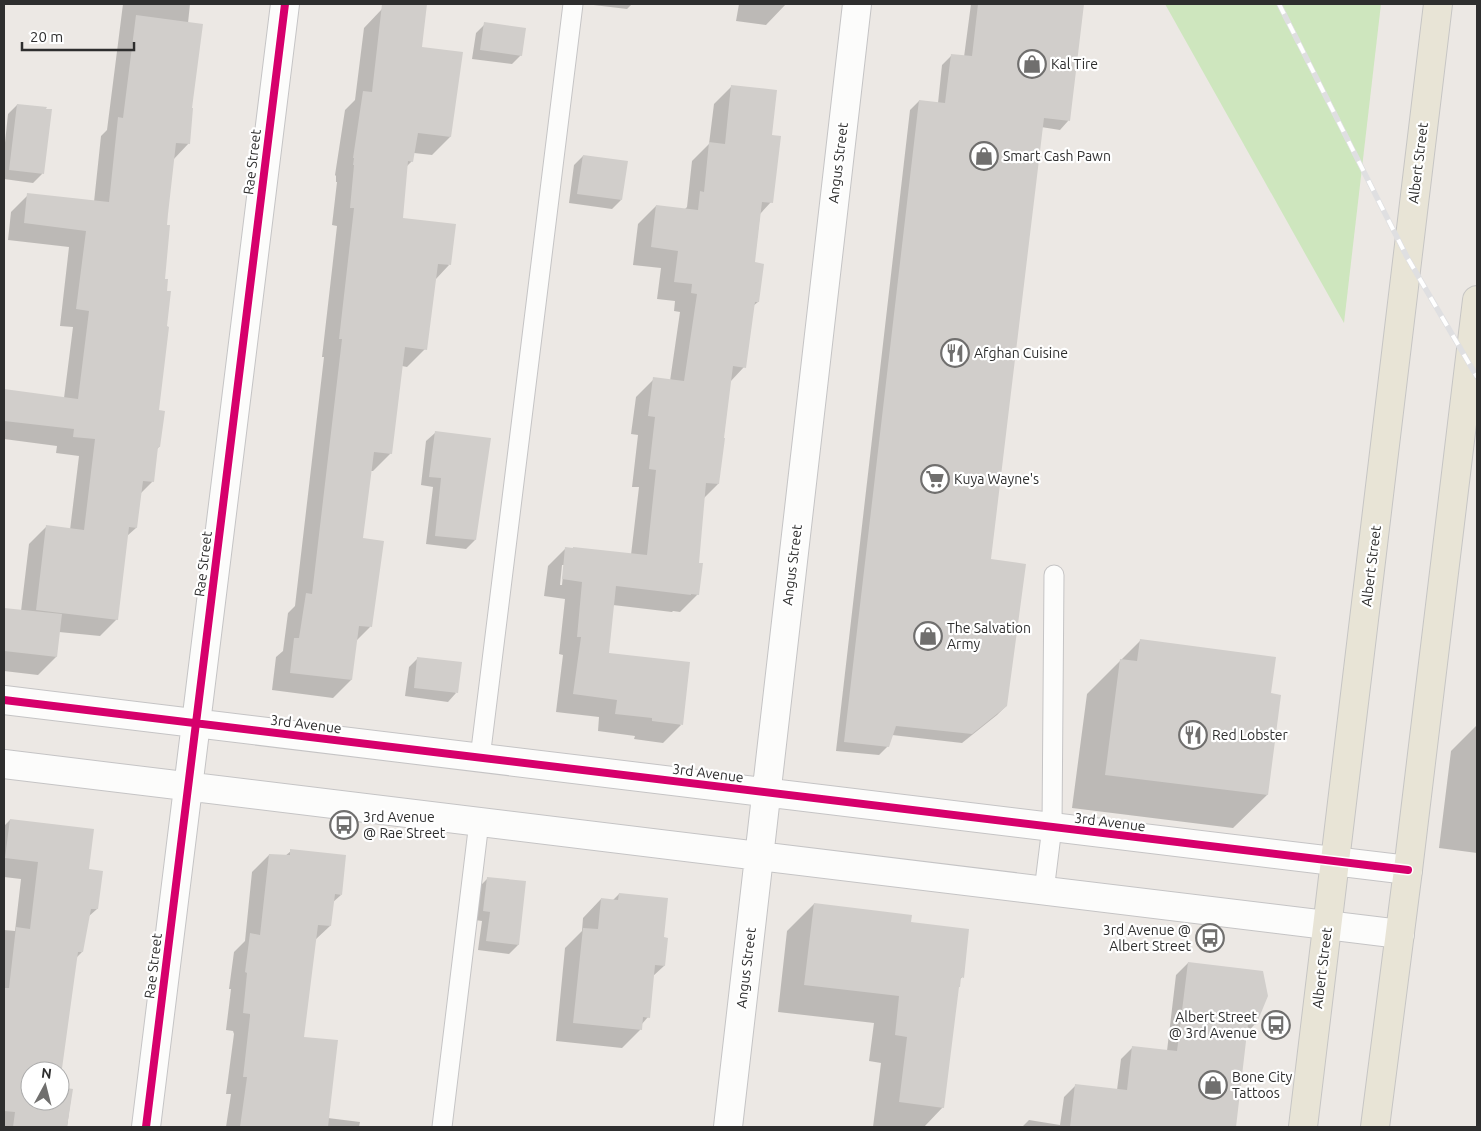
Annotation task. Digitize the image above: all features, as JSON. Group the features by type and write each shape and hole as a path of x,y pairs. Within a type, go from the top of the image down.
{"main road":[{"name":"Albert Street","path":"1303,1127 1438,4"},
{"path":"1375,1127 1477,300"}],"street":[{"name":"Rae Street","path":"146,1127 284,4"},
{"name":"Angus Street","path":"728,1127 857,4"},
{"name":"3rd Avenue","path":"4,700 1408,870"},
{"path":"4,764 1400,934"}],"lane":[{"path":"480,758 573,4"},
{"path":"1044,891 1052,827 1054,575"},
{"path":"442,1127 479,822"}],"green space":[{"path":"1165,4 1381,4 1344,323"}],"building":[{"path":"382,4 427,4 422,47 463,52 451,137 418,133 413,162 408,161 403,218 456,224 451,265 438,264 427,350 405,347 392,454 374,452 363,538 384,541 372,627 359,626 352,680 290,673 294,638 299,638 306,593 312,594 342,339 339,339 354,208 350,208 353,158 363,91 372,92"},
{"path":"978,4 1084,4 1070,121 1044,118 991,559 1026,564 1007,706 972,734 896,726 889,747 844,742 919,100 945,103 951,54 972,56"},
{"path":"136,15 203,24 192,108 190,144 176,143 168,214 167,225 170,225 165,279 168,279 167,291 171,291 167,326 169,327 159,410 165,411 160,447 158,447 154,482 143,481 137,528 129,527 118,620 36,610 46,525 84,530 95,439 73,437 74,429 4,421 4,389 78,399 89,311 76,309 86,231 24,223 27,193 109,202 118,117 123,118"},
{"path":"484,22 526,28 522,56 480,50"},
{"path":"731,85 777,90 772,135 781,136 773,203 762,202 755,262 764,264 759,302 755,302 746,368 733,366 719,484 706,483 699,563 703,563 699,595 616,586 609,653 690,662 683,725 652,721 652,718 615,714 617,700 573,694 581,637 577,637 582,582 562,579 565,547 647,555 656,470 649,469 655,417 648,416 653,377 684,381 697,294 691,293 692,284 674,282 678,251 651,247 656,205 698,210 700,191 704,192 709,142 725,144"},
{"path":"17,104 52,109 44,174 9,170"},
{"path":"583,155 628,161 622,200 577,194"},
{"path":"435,431 491,438 476,540 435,536 441,478 429,477"},
{"path":"4,608 62,614 57,657 4,651"},
{"name":"Red Lobster","path":"1140,639 1276,657 1271,693 1281,695 1268,795 1105,775 1120,659 1137,661"},
{"path":"417,657 462,662 458,693 414,688"},
{"path":"10,819 94,829 89,869 103,871 98,909 91,909 83,952 78,952 63,1061 20,1061 20,1111 70,1111 67,1127 13,1127 15,1112 4,1111 4,988 9,988 16,927 30,929 38,862 5,858"},
{"path":"290,849 346,855 342,895 335,894 331,926 318,925 304,1037 338,1040 328,1127 240,1127 247,1077 243,1077 250,1014 243,1013 247,973 245,972 250,933 260,935 269,854 290,855"},
{"path":"487,877 526,881 519,945 486,941 490,912 483,911"},
{"path":"619,893 668,898 664,937 668,938 665,966 655,965 650,1018 643,1017 642,1030 573,1023 583,928 598,929 601,898 618,900"},
{"path":"814,903 912,915 911,922 969,929 964,978 961,977 959,987 944,1108 899,1102 907,1037 895,1035 899,996 804,985"},
{"path":"1188,962 1263,971 1268,996 1256,1025 1248,1024 1236,1127 1070,1127 1075,1084 1127,1090 1132,1046 1177,1051"},
{"path":"70,1089 73,1089 70,1108"}],"railway":[{"path":"1279,4 1407,257 1477,377"}],"cycle path":[{"path":"146,1127 285,4"},
{"path":"4,700 1408,870"}],"place":[{"name":"Kal Tire","path":"1032,64"},
{"name":"Smart Cash Pawn","path":"984,156"},
{"name":"Afghan Cuisine","path":"955,353"},
{"name":"Kuya Wayne's","path":"935,479"},
{"name":"The Salvation Army","path":"928,636"},
{"name":"Red Lobster","path":"1193,735"},
{"name":"3rd Avenue @ Rae Street","path":"344,825"},
{"name":"3rd Avenue @ Albert Street","path":"1210,938"},
{"name":"Albert Street @ 3rd Avenue","path":"1276,1025"},
{"name":"Bone City Tattoos","path":"1213,1085"}]}
